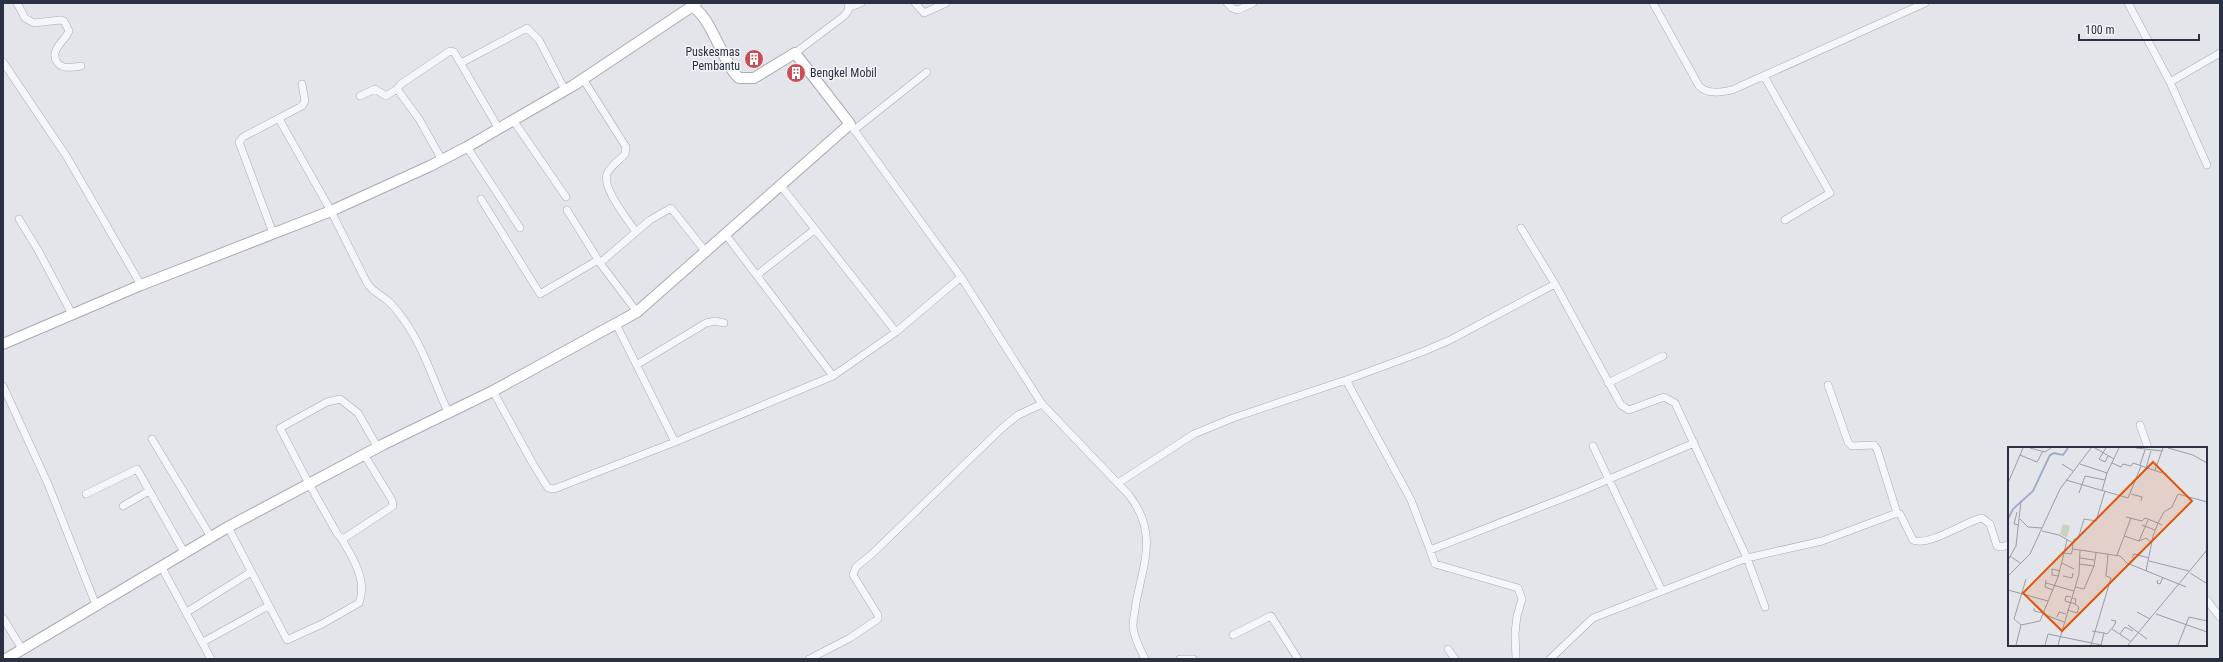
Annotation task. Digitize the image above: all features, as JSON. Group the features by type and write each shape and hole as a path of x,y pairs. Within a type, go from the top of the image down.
{"street":[{"path":"17,3 25,18 34,23 64,21 69,32 55,53 56,60 60,66 66,68 81,66"},
{"path":"3,344 141,285 331,211 442,160 499,129 583,79 695,5 729,66 739,78 754,78 795,53 844,16 850,5 860,3"},
{"path":"915,3 924,13 946,3"},
{"path":"1227,3 1232,8 1238,10 1253,3"},
{"path":"1653,3 1689,69 1702,89 1722,92 1764,76 1925,3"},
{"path":"2128,3 2170,82 2207,164"},
{"path":"461,63 527,28 539,40 565,90"},
{"path":"360,96 375,89 386,96 450,50 454,52 461,63 499,129"},
{"path":"795,53 852,127 961,277 1042,404 1118,483 1139,508 1145,525 1147,559 1138,594 1133,628 1145,659"},
{"path":"2170,82 2220,53"},
{"path":"3,62 67,157 141,285"},
{"path":"6,659 96,604 228,527 378,448 494,392 637,312 705,251 726,235 781,186 852,127 927,72"},
{"path":"1764,76 1830,192 1785,220"},
{"path":"583,79 626,147 626,154 607,173 606,182 609,191 636,232"},
{"path":"273,233 239,142 244,137 304,104 305,97 302,84"},
{"path":"397,89 418,119 442,160"},
{"path":"279,119 331,211 367,283 374,292 392,304 411,331 427,362 436,388 449,414"},
{"path":"513,120 566,198"},
{"path":"467,147 520,228"},
{"path":"781,186 814,230 896,332"},
{"path":"481,199 540,294 599,261 650,220 671,208 674,209 705,251"},
{"path":"567,210 599,261 637,312"},
{"path":"19,219 38,250 72,314"},
{"path":"1521,228 1555,284 1621,405 1625,409 1629,410 1664,397 1673,400 1747,558 1765,607"},
{"path":"757,275 814,230"},
{"path":"726,235 833,376"},
{"path":"494,392 533,464 550,489 675,442 833,376 896,332 961,277"},
{"path":"1118,483 1194,434 1233,418 1346,380 1450,340 1555,284"},
{"path":"638,364 706,324 715,321 724,323"},
{"path":"616,324 638,364 675,442"},
{"path":"1608,383 1663,356"},
{"path":"1346,380 1411,500 1435,564 1518,588 1522,599 1516,622 1516,659"},
{"path":"1828,385 1848,442 1852,446 1874,445 1877,449 1897,513 1900,514 1915,541 1958,530 1982,518 1990,524 1997,546 2001,548 2008,545"},
{"path":"3,386 48,484 96,604"},
{"path":"228,527 282,635 289,640 356,606 361,597 361,582 356,565 309,484 280,430 282,426 327,402 340,399 353,408 378,448"},
{"path":"810,659 850,638 878,619 878,615 853,575 856,567 872,554 1001,429 1018,415 1042,404"},
{"path":"2140,424 2148,447"},
{"path":"152,439 211,537"},
{"path":"1430,550 1609,479 1694,443"},
{"path":"1593,446 1662,591"},
{"path":"341,538 345,538 393,506 392,500 365,456"},
{"path":"86,494 137,469 184,552"},
{"path":"123,506 149,491"},
{"path":"1550,659 1593,618 1747,558 1822,542 1897,513"},
{"path":"161,566 211,659"},
{"path":"187,612 250,572"},
{"path":"2207,600 2220,617"},
{"path":"203,642 268,606"},
{"path":"1233,635 1271,616 1298,659"},
{"path":"3,618 22,649"},
{"path":"1448,649 1455,659"},
{"path":"1180,659 1193,659"}],"place":[{"name":"Puskesmas Pembantu","path":"754,59"},
{"name":"Bengkel Mobil","path":"796,73"}]}
